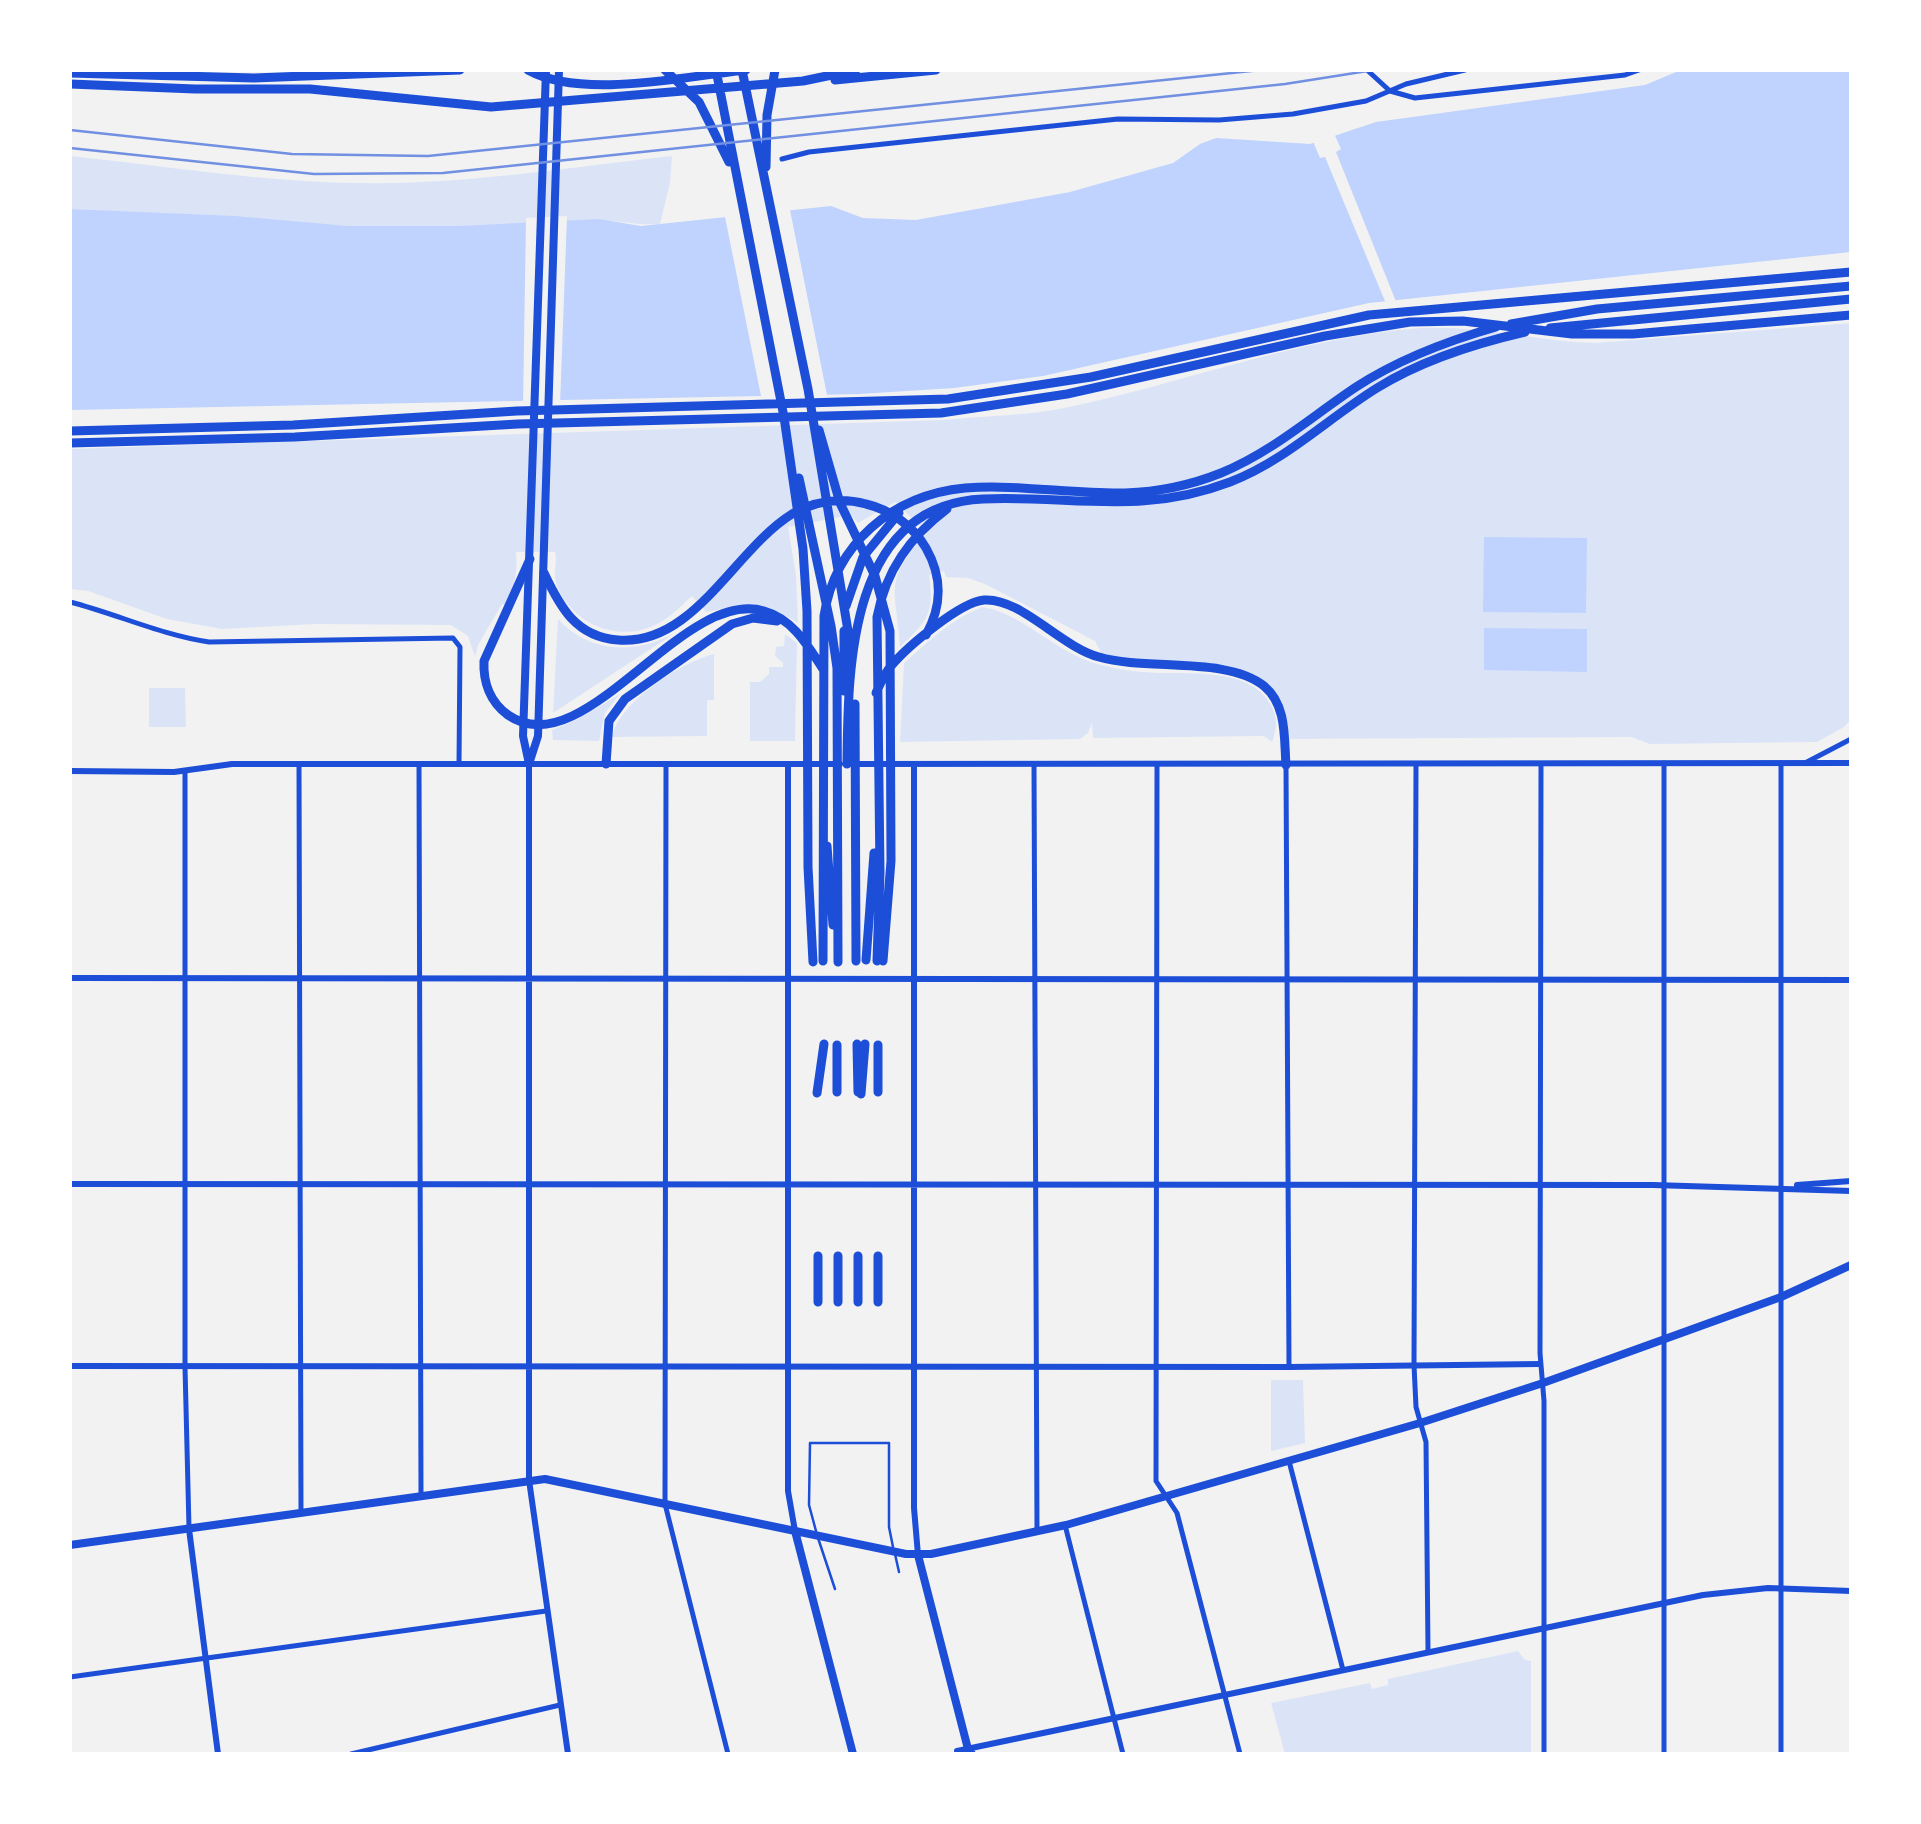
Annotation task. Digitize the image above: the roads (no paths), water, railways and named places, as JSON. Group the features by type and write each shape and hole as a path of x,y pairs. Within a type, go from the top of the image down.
{"highway":[{"path":"70,73 254,78 460,70"},
{"path":"528,70 556,82 588,85 744,70 808,389 854,682 870,961"},
{"path":"665,70 690,90 712,123 728,160 743,213"},
{"path":"716,70 805,527 831,626 839,690 838,962 824,813"},
{"path":"771,210 766,134 775,70"},
{"path":"783,82 856,70"},
{"path":"70,84 310,89 492,107 936,70"},
{"path":"70,430 292,425 518,411 948,399 1091,377 1368,315 1851,272"},
{"path":"805,527 808,841 818,961 827,598 841,564 863,533 886,515 924,498 964,488 1121,493 1190,483 1256,457 1354,388 1426,350 1512,323 1597,309 1851,286"},
{"path":"847,764 858,626 866,593 879,562 896,539 953,504 996,499 1120,504 1190,494 1262,467 1376,388 1428,361 1498,338 1599,322 1851,299"},
{"path":"70,443 295,437 518,424 941,413 1067,394 1353,330 1410,322 1463,321 1572,334 1632,334 1851,315"},
{"path":"808,389 846,519 875,576 891,640 891,878 870,961"},
{"path":"544,573 558,604 571,620 589,632 613,640 656,636 699,603 782,522 808,506 834,500 866,504 899,519 922,542 936,573 938,610 926,635"},
{"path":"848,724 844,706 845,611 853,577 870,546 904,507"},
{"path":"870,961 877,829 876,624 888,579 918,525"},
{"path":"530,559 516,595 488,646 484,666 487,687 496,702 507,714 526,723 550,724 576,713 721,614 753,609 770,613 797,632 824,672"},
{"path":"876,693 887,670 926,635 967,604 994,600 1014,607 1072,647 1100,658 1245,676 1267,689 1279,706 1286,765"},
{"path":"606,764 608,725 625,699 736,622 758,618 786,623"},
{"path":"859,1095 861,1044"},
{"path":"817,1093 821,1045"},
{"path":"837,1045 838,1092"},
{"path":"878,1045 878,1092"},
{"path":"818,1256 818,1302"},
{"path":"838,1256 838,1302"},
{"path":"858,1256 858,1302"},
{"path":"878,1256 878,1302"}],"main road":[{"path":"546,70 523,736 529,764 528,1480 568,1754"},
{"path":"529,764 538,736 540,690 559,70"},
{"path":"70,771 186,771 223,764 1851,763"},
{"path":"788,764 788,1500 854,1754"},
{"path":"914,764 914,1527 966,1752 1715,1592 1781,1588 1851,1591"},
{"path":"70,978 1851,980"},
{"path":"1781,1186 1851,1181"},
{"path":"70,1184 1664,1185 1851,1190"},
{"path":"70,1545 545,1479 918,1555 1065,1525 1420,1423 1781,1297 1851,1265"},
{"path":"70,1366 1540,1364"},
{"path":"189,1529 218,1754"}],"street":[{"path":"1366,70 1390,91 1415,98 1625,75 1639,70"},
{"path":"782,159 809,152 1118,120 1219,120 1293,114 1366,101 1406,84 1465,70"},
{"path":"70,602 111,612 164,633 209,642 452,638 460,647 458,764"},
{"path":"1804,763 1851,738"},
{"path":"1664,763 1664,1754"},
{"path":"1780,1754 1781,763"},
{"path":"299,764 301,1512"},
{"path":"419,764 421,1496"},
{"path":"666,764 666,1504 728,1754"},
{"path":"1034,765 1037,1532"},
{"path":"1157,765 1156,1481 1177,1513 1240,1754"},
{"path":"1286,765 1289,1367"},
{"path":"1416,765 1414,1365 1416,1407 1426,1442 1428,1651"},
{"path":"1542,765 1540,1364 1544,1754"},
{"path":"186,771 185,1367 189,1529"},
{"path":"1289,1462 1343,1670"},
{"path":"1065,1525 1123,1754"},
{"path":"70,1677 546,1611"},
{"path":"351,1754 560,1705"}],"lane":[{"path":"835,1589 810,1510 810,1443 889,1443 889,1527 899,1572"}],"water":[{"path":"1681,70 1851,70 1851,252 1369,303 1043,376 954,388 859,394 70,410 70,209 235,216 348,226 459,226 599,219 641,226 831,206 863,218 916,220 1070,192 1173,163 1216,138 1310,144 1376,122 1645,85"},
{"path":"1484,537 1587,538 1586,613 1483,612"},
{"path":"1484,628 1587,629 1587,672 1484,670"}],"railway":[{"path":"70,130 292,154 428,156 1261,70"},
{"path":"70,148 314,174 443,173 1285,84 1374,70"}]}
